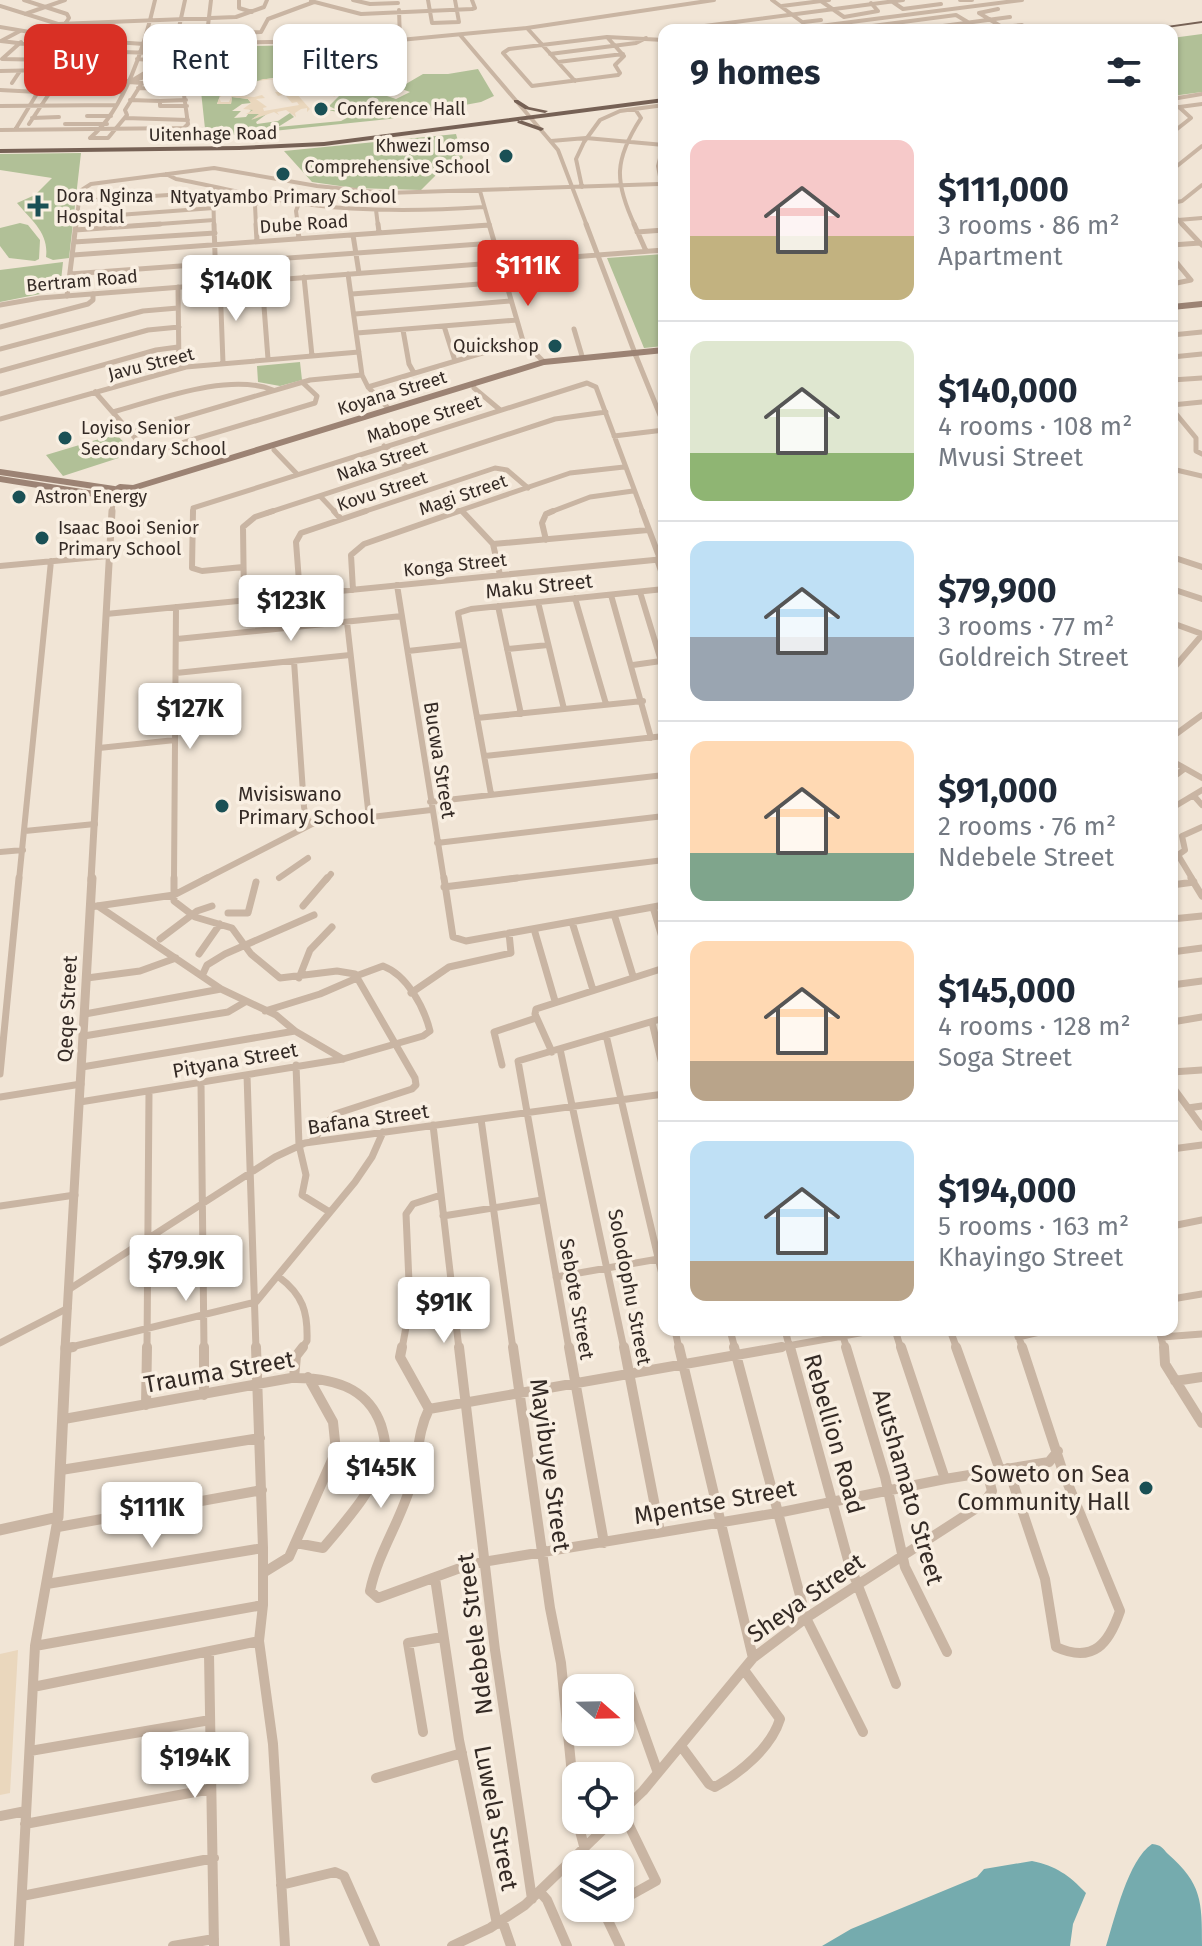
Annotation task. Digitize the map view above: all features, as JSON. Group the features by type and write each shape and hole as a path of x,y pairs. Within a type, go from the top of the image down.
{"main road":[{"path":"1178,26 1202,24"},
{"path":"1178,29 1202,24"},
{"path":"516,101 527,108 548,113"},
{"name":"Uitenhage Road","path":"0,148 279,141 372,134 658,101"},
{"path":"509,121 539,127 540,119 548,113"},
{"name":"Uitenhage Road","path":"0,148 286,146 379,139 528,116"},
{"path":"1178,308 1202,306"},
{"name":"Koyana Street","path":"135,490 544,362 582,356 658,352"},
{"name":"Koyana Street","path":"135,490 548,365 635,354"},
{"path":"0,472 135,490 130,501 0,479"},
{"path":"110,499 114,489"}],"street":[{"path":"24,0 70,16 65,24"},
{"path":"24,14 65,0"},
{"path":"150,24 155,0"},
{"path":"181,24 185,0"},
{"path":"208,24 211,0"},
{"path":"239,0 239,8 253,12"},
{"path":"0,6 48,22 65,24 236,17 266,6 267,0"},
{"path":"353,0 370,4 398,1 399,24"},
{"path":"428,0 432,23 436,24 458,22 455,0"},
{"path":"257,32 261,32 266,20 312,1 355,13 474,9 472,0"},
{"path":"407,40 527,28 714,0"},
{"path":"772,0 805,24"},
{"path":"782,6 829,0"},
{"path":"842,0 875,24"},
{"path":"821,1 844,17 878,11 867,0"},
{"path":"718,24 903,0"},
{"path":"914,0 948,24"},
{"path":"890,1 903,9 941,3 937,0"},
{"path":"960,0 972,0"},
{"path":"984,0 1020,24"},
{"path":"843,24 1022,0"},
{"path":"802,3 822,19 803,22"},
{"path":"996,24 979,12 998,9"},
{"path":"884,24 957,15 974,24"},
{"path":"236,17 236,24"},
{"path":"957,24 1010,17"},
{"path":"917,20 923,24"},
{"path":"0,27 24,32"},
{"path":"527,28 575,81"},
{"path":"0,41 20,31"},
{"path":"606,36 623,54 624,59 615,66 619,74 532,86 503,52 540,45 606,36 627,34 658,38"},
{"path":"461,36 551,141 573,187 658,412"},
{"path":"550,54 636,43 646,37"},
{"path":"0,41 24,42"},
{"path":"21,42 2,59 24,59"},
{"path":"127,84 143,46"},
{"path":"127,53 143,53"},
{"path":"127,57 130,53"},
{"path":"558,62 623,54"},
{"path":"137,59 143,59"},
{"path":"134,65 143,65"},
{"path":"0,71 24,71"},
{"path":"12,83 20,71"},
{"path":"129,81 143,73"},
{"path":"129,81 143,77"},
{"path":"120,96 106,127 90,138 108,138 125,118 130,100 142,83 129,81"},
{"path":"138,88 143,88"},
{"path":"0,90 38,92 15,130"},
{"path":"1178,98 1202,94"},
{"path":"29,124 46,96"},
{"path":"65,124 114,130 181,129 187,127 188,120 185,96"},
{"path":"130,100 160,101 159,106 186,103"},
{"path":"582,187 576,159 602,116 658,102"},
{"path":"1179,107 1202,104"},
{"path":"1,107 116,105"},
{"path":"1178,129 1192,116 1179,107"},
{"path":"635,109 641,118 624,142 618,162 619,186 646,251"},
{"path":"87,116 111,116"},
{"path":"32,118 59,117"},
{"path":"125,118 188,120"},
{"path":"1178,125 1183,125"},
{"path":"0,130 106,127"},
{"path":"551,141 586,138 658,144"},
{"path":"1178,165 1202,146"},
{"path":"67,296 81,188 91,184 217,168 349,190 411,193 658,184"},
{"path":"166,174 213,189 337,207 376,210 484,207"},
{"path":"1178,202 1202,185"},
{"path":"79,201 213,189"},
{"path":"213,189 223,363"},
{"path":"337,207 349,190"},
{"path":"480,191 523,341 544,362"},
{"path":"257,241 255,206 263,197"},
{"path":"299,203 296,211 299,238"},
{"path":"77,218 214,208"},
{"path":"376,210 379,232"},
{"path":"1178,220 1202,218"},
{"path":"75,230 214,220"},
{"path":"1178,220 1201,244"},
{"path":"338,223 339,235"},
{"name":"Dube Road","path":"73,255 489,225"},
{"path":"637,232 658,230"},
{"path":"74,242 215,233"},
{"path":"353,235 359,273"},
{"path":"70,274 494,243"},
{"path":"1178,245 1201,244"},
{"path":"598,255 658,250"},
{"name":"Bertram Road","path":"0,305 67,296 598,255"},
{"path":"1178,267 1191,280 1178,283"},
{"path":"348,274 362,375 368,387 389,409"},
{"path":"304,277 312,356"},
{"path":"262,280 268,359"},
{"path":"352,294 505,282"},
{"path":"178,287 179,369"},
{"path":"0,327 88,304 93,301 93,294"},
{"path":"355,314 511,301"},
{"path":"0,349 139,312 178,308"},
{"path":"357,333 517,320"},
{"path":"444,326 455,361"},
{"path":"0,371 148,330 179,327"},
{"path":"574,329 582,356"},
{"path":"403,330 409,364 414,373"},
{"path":"1178,334 1202,332"},
{"path":"368,387 523,341"},
{"path":"0,394 156,350 178,347"},
{"name":"Javu Street","path":"0,419 179,369 359,352"},
{"path":"1178,356 1202,354"},
{"path":"130,433 302,382 362,375"},
{"path":"1178,380 1202,378"},
{"path":"95,392 140,444 147,450 157,450 315,403 317,396 302,382"},
{"name":"Mabope Street","path":"243,567 193,570 192,510 204,503 587,383 596,387 658,554"},
{"path":"113,412 193,390 261,384 273,390"},
{"path":"474,388 499,409"},
{"path":"1178,406 1202,402"},
{"name":"Naka Street","path":"244,600 243,529 247,522 555,419 606,412"},
{"path":"1178,415 1196,438 1196,451 1202,454"},
{"path":"614,436 658,428"},
{"path":"384,446 407,467"},
{"path":"274,450 297,474"},
{"name":"Magi Street","path":"353,590 350,558 358,546 579,471 624,467"},
{"name":"Kovu Street","path":"300,595 296,539 301,533 495,468 507,470 528,488"},
{"path":"1178,470 1202,476"},
{"path":"546,540 542,523 546,514 590,497 633,491"},
{"path":"320,496 341,519"},
{"name":"Qeqe Street","path":"58,1522 68,1290 94,907 110,499"},
{"path":"462,511 493,544 500,575"},
{"path":"493,544 648,530"},
{"path":"0,566 108,556"},
{"name":"Konga Street","path":"106,614 658,559"},
{"path":"1178,559 1202,567"},
{"path":"0,1074 51,561"},
{"name":"Bucwa Street","path":"397,585 451,934 455,939 466,941 509,933"},
{"name":"Maku Street","path":"491,794 458,613 658,590"},
{"path":"1178,591 1202,599"},
{"path":"640,592 658,651"},
{"path":"611,595 651,738"},
{"path":"575,598 606,704"},
{"path":"538,602 564,709"},
{"path":"498,606 521,714"},
{"path":"176,607 175,903 192,915 235,930 246,947 280,978 341,971 356,977 410,1067 416,1085 335,1114 312,1141"},
{"path":"177,639 402,616"},
{"path":"347,622 369,818"},
{"path":"1178,625 1202,635 1178,663"},
{"path":"408,651 462,645"},
{"path":"507,649 548,645"},
{"path":"176,673 350,655"},
{"path":"294,661 304,807 306,818 312,824"},
{"path":"633,665 658,661"},
{"path":"477,718 643,701"},
{"path":"1178,733 1202,715"},
{"path":"485,756 658,737"},
{"path":"99,748 175,740"},
{"path":"1178,765 1202,778"},
{"path":"1178,774 1184,769"},
{"path":"430,802 658,776"},
{"path":"1178,805 1202,790"},
{"path":"1194,796 1202,805"},
{"path":"94,907 174,895 312,824 431,810"},
{"path":"437,843 658,817"},
{"path":"25,831 95,824"},
{"path":"1178,854 1185,850 1182,836 1202,827"},
{"path":"0,852 23,850"},
{"path":"279,878 308,858"},
{"path":"1178,859 1202,896"},
{"path":"444,887 658,861"},
{"path":"303,906 331,874"},
{"path":"228,913 248,913 256,882"},
{"path":"1178,884 1194,882"},
{"path":"160,939 192,915 212,906"},
{"path":"265,1011 320,994 389,966 411,993 449,967 511,953 509,933 658,906"},
{"path":"94,907 221,989 276,1015 295,1031 343,1059"},
{"path":"653,907 658,924"},
{"path":"614,914 633,976"},
{"path":"202,976 207,965 314,915"},
{"path":"1178,918 1202,916"},
{"path":"572,922 593,990"},
{"path":"199,954 220,924"},
{"path":"299,978 304,959 318,938 332,927"},
{"path":"534,929 555,1001"},
{"path":"1178,951 1202,948"},
{"path":"87,978 140,971 176,958"},
{"path":"502,1065 494,1032 536,1014 555,1001 658,970"},
{"path":"1178,984 1202,981"},
{"path":"85,1014 221,989"},
{"name":"Pityana Street","path":"80,1102 343,1059 430,1031 411,993"},
{"path":"84,1036 228,1012 245,1002"},
{"name":"Solodophu Street","path":"536,1014 556,1051 575,1107 660,1532"},
{"path":"1178,1021 1202,1017"},
{"path":"556,1051 658,1020"},
{"path":"652,1022 658,1048"},
{"path":"82,1067 295,1031"},
{"path":"606,1035 658,1247"},
{"name":"Sebote Street","path":"556,1051 518,1061 573,1383 604,1543"},
{"path":"296,1065 299,1145 306,1175 302,1197 328,1211"},
{"path":"1178,1072 1202,1070"},
{"path":"247,1075 262,1490 263,1605 259,1641 273,1744 285,1946"},
{"path":"201,1083 204,1395"},
{"path":"0,1097 81,1084"},
{"path":"146,1405 145,1241 149,1092"},
{"path":"1178,1094 1202,1127"},
{"name":"Bafana Street","path":"68,1290 299,1145 658,1095"},
{"path":"1188,1108 1202,1106"},
{"name":"Mayibuye Street","path":"481,1119 542,1552 561,1663 571,1762"},
{"name":"Ndebele Street","path":"433,1125 495,1650 536,1895 547,1900 567,1946"},
{"path":"67,1348 147,1331 256,1302 355,1182 372,1157 383,1132"},
{"path":"1178,1148 1202,1145"},
{"path":"0,1206 75,1195"},
{"path":"441,1195 413,1204 406,1214 410,1305 400,1357 429,1409 737,1357 834,1336"},
{"path":"443,1216 542,1200"},
{"path":"1178,1225 1202,1220"},
{"path":"556,1277 658,1259"},
{"path":"279,1277 304,1299 307,1341 296,1356 294,1378"},
{"path":"1178,1298 1202,1294"},
{"path":"0,1343 68,1308"},
{"path":"1178,1333 1202,1334"},
{"path":"676,1336 753,1658"},
{"path":"732,1336 806,1618 863,1732"},
{"name":"Rebellion Road","path":"786,1336 848,1560 896,1684"},
{"name":"Autshamato Street","path":"843,1336 889,1490 905,1553 905,1567 947,1652"},
{"path":"897,1336 945,1479"},
{"path":"952,1336 1042,1571 1056,1647 1073,1652 1104,1644 1112,1634 1120,1611 1063,1472 1018,1336"},
{"path":"1160,1336 1164,1361 1202,1423"},
{"path":"263,1573 285,1561 296,1543 337,1444 331,1416 308,1377"},
{"name":"Trauma Street","path":"64,1419 294,1378 308,1377 352,1388 367,1397 378,1413 385,1447 377,1471 325,1546 317,1549 296,1543"},
{"path":"1175,1381 1202,1377"},
{"name":"Mpentse Street","path":"429,1409 416,1437 415,1462 407,1493 376,1558 370,1591 378,1598 466,1566 777,1513 833,1500 1049,1462 1058,1451"},
{"path":"61,1470 260,1438"},
{"name":"Sheya Street","path":"634,1798 753,1658 806,1618 987,1500 992,1486 987,1472"},
{"path":"0,1530 262,1490"},
{"path":"19,1946 35,1646 58,1522"},
{"path":"47,1584 263,1548"},
{"name":"Luwela Street","path":"435,1578 462,1753 500,1922 511,1946"},
{"path":"35,1646 263,1605"},
{"path":"423,1732 408,1643 442,1637"},
{"path":"33,1687 209,1654 259,1641"},
{"path":"173,1946 214,1942 209,1654"},
{"path":"681,1746 709,1784 715,1787 771,1739 779,1727 778,1714 744,1670"},
{"path":"634,1705 658,1773"},
{"path":"30,1751 210,1720"},
{"path":"376,1778 462,1753"},
{"path":"25,1824 211,1789"},
{"path":"0,1816 26,1811"},
{"path":"586,1850 600,1834"},
{"path":"632,1834 656,1881 634,1893"},
{"path":"22,1896 214,1858"},
{"path":"281,1885 335,1872 344,1876 375,1946"},
{"path":"452,1946 500,1922 562,1872"},
{"path":"609,1922 620,1946"}],"green space":[{"path":"1202,34 1202,92 1178,95 1178,37"},
{"path":"257,46 273,46 273,79 257,82"},
{"path":"478,69 494,96 481,102 389,119 206,138 202,96 220,96 217,104 231,104 232,97 248,99 251,103 242,104 232,111 241,111 234,118 246,117 251,110 247,108 252,104 256,109 252,114 256,110 260,114 252,119 268,113 257,124 278,121 290,113 294,117 278,127 341,121 358,112 353,111 353,106 342,104 337,112 328,110 337,110 329,106 339,96 387,96 396,99 407,96 410,92 407,91 407,83 423,74"},
{"path":"456,134 463,158 436,175 421,190 354,188 312,182 284,151"},
{"path":"81,153 69,258 53,260 46,257 42,234 17,203 35,195 52,178 0,170 0,154"},
{"path":"20,223 28,225 40,240 39,259 35,261 9,258 0,246 0,228"},
{"path":"658,254 658,347 644,348 607,258"},
{"path":"63,262 60,290 0,302 0,270"},
{"path":"300,362 302,380 280,386 258,382 257,366"},
{"path":"116,434 134,453 63,476 46,455"}],"shaded area":[{"path":"262,95 265,98 256,99 267,107 263,108 264,111 299,105 286,96 299,96 310,109 307,112 307,108 301,109 295,113 296,117 286,110 277,112 279,115 274,112 251,120 259,114 246,114 253,110 243,109 251,103 248,99 232,97 231,104 217,104 219,98 221,102 229,102 232,96"},
{"path":"18,1650 10,1793 0,1795 0,1654"}],"water":[{"path":"1152,1844 1163,1848 1194,1884 1200,1905 1202,1946 1106,1946 1129,1876"},
{"path":"1032,1861 1062,1872 1086,1893 1073,1924 1070,1946 822,1946 851,1929 977,1877 984,1869"}],"place":[{"name":"Conference Hall","path":"321,109"},
{"name":"Khwezi Lomso Comprehensive School","path":"506,156"},
{"name":"Ntyatyambo Primary School","path":"283,174"},
{"name":"Dora Nginza Hospital","path":"38,206"},
{"name":"Quickshop","path":"555,346"},
{"name":"Loyiso Senior Secondary School","path":"65,438"},
{"name":"Astron Energy","path":"19,497"},
{"name":"Isaac Booi Senior Primary School","path":"42,538"},
{"name":"Mvisiswano Primary School","path":"222,806"},
{"name":"Soweto on Sea Community Hall","path":"1146,1488"}]}
